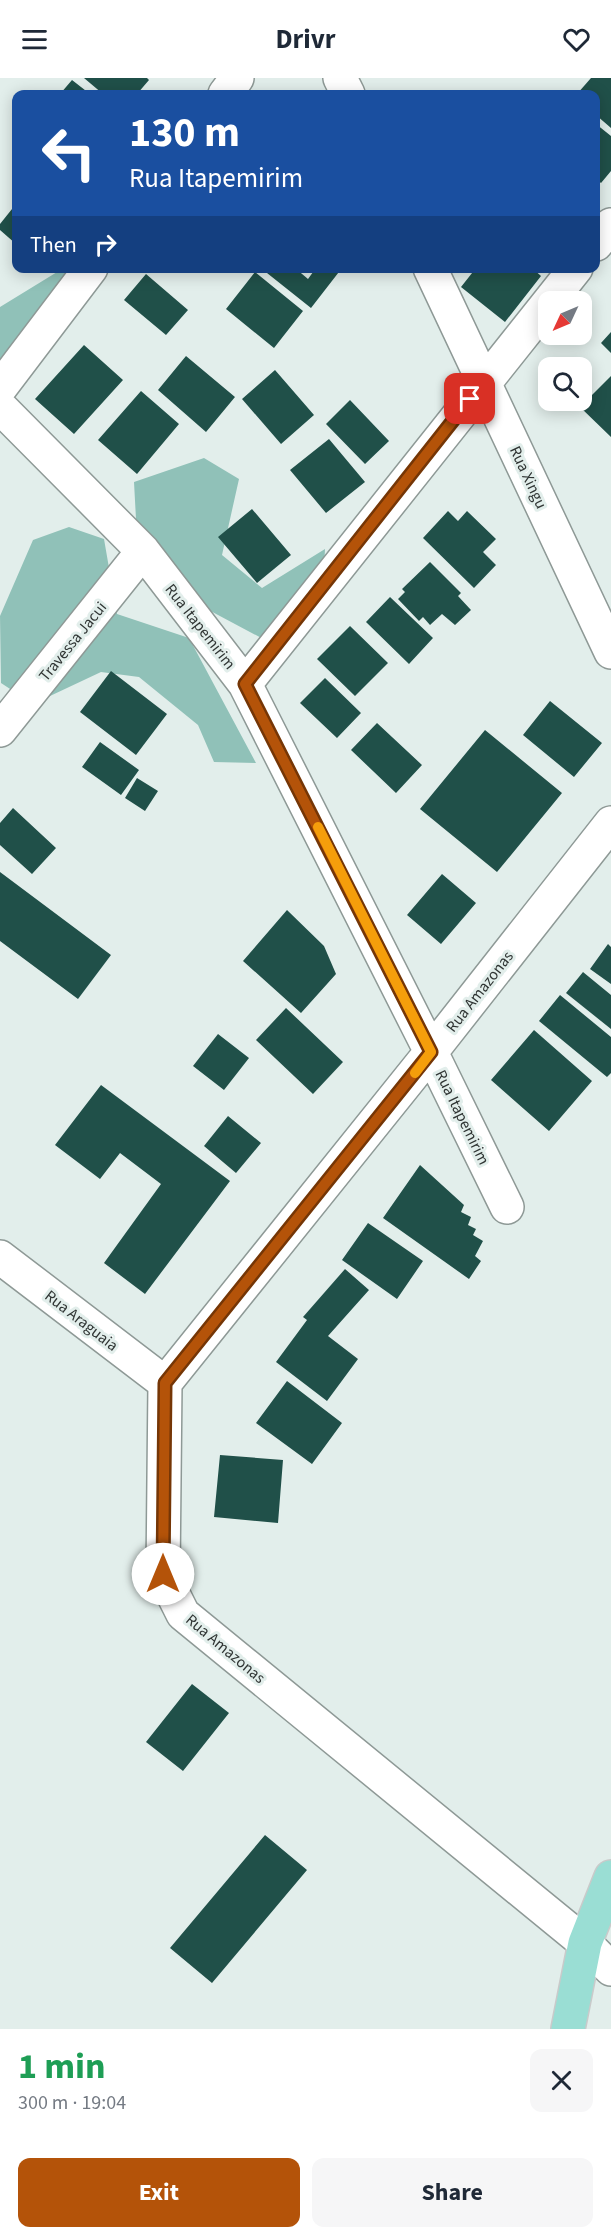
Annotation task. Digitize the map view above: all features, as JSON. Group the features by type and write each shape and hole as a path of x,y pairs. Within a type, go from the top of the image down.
{"main road":[{"path":"568,2029 585,1943 611,1877"}],"street":[{"path":"600,239 611,225"},
{"path":"0,387 87,273"},
{"name":"Rua Xingu","path":"432,273 611,652"},
{"path":"245,684 572,273"},
{"name":"Rua Itapemirim","path":"0,407 143,551 245,684 507,1207"},
{"name":"Travessa Jacui","path":"0,730 143,551"},
{"name":"Rua Amazonas","path":"611,823 431,1052 165,1383 163,1574 183,1614 585,1943 611,1969"},
{"name":"Rua Araguaia","path":"0,1257 165,1383"}],"green space":[{"path":"55,273 92,273 0,366 0,307"},
{"path":"204,458 239,479 222,555 262,588 325,549 323,589 267,641 203,607 136,519 134,482"},
{"path":"69,527 104,539 117,614 189,638 256,763 214,762 198,725 139,677 101,672 33,704 1,683 0,616 33,540"}],"building":[{"path":"84,78 147,78 149,80 140,90 98,90"},
{"path":"591,78 611,78 611,128 600,118 600,90 580,90"},
{"path":"72,80 85,90 63,90"},
{"path":"600,127 611,136 611,171 601,183"},
{"path":"12,209 12,240 0,230 0,224"},
{"path":"256,273 303,311 274,348 226,309"},
{"path":"267,273 301,273 308,279 312,273 338,273 311,308"},
{"path":"472,273 538,273 541,276 505,322 461,287"},
{"path":"146,274 188,310 166,335 124,300"},
{"path":"611,332 611,353 601,343"},
{"path":"84,345 123,380 74,434 35,399"},
{"path":"186,356 235,397 206,432 158,390"},
{"path":"275,370 314,415 281,444 242,399"},
{"path":"611,376 611,437 584,411 592,411 592,395"},
{"path":"141,391 179,424 137,474 98,440"},
{"path":"350,400 389,441 365,464 326,424"},
{"path":"329,439 365,482 326,513 290,470"},
{"path":"252,509 291,555 257,583 218,537"},
{"path":"448,511 458,521 467,511 496,539 483,552 496,565 474,588 423,538"},
{"path":"430,562 461,593 458,596 471,610 455,625 442,614 430,625 423,617 419,621 398,599 405,592 402,589"},
{"path":"390,597 433,638 409,664 366,622"},
{"path":"350,626 388,663 355,696 317,659"},
{"path":"111,671 167,714 136,755 80,712"},
{"path":"325,678 361,713 337,738 300,703"},
{"path":"550,701 602,743 574,777 523,735"},
{"path":"377,723 422,765 396,793 351,750"},
{"path":"485,730 562,793 497,872 420,809"},
{"path":"100,742 139,770 121,795 82,767"},
{"path":"137,778 158,791 145,811 125,798"},
{"path":"13,808 56,848 32,874 0,845 0,823"},
{"path":"0,872 111,955 78,999 0,941"},
{"path":"442,874 476,903 441,944 407,915"},
{"path":"287,910 324,946 336,974 301,1013 243,961"},
{"path":"608,944 611,947 611,984 590,969"},
{"path":"583,972 611,995 611,1029 566,993"},
{"path":"560,995 611,1037 611,1073 607,1077 539,1021"},
{"path":"286,1008 343,1062 313,1094 256,1040"},
{"path":"534,1030 592,1081 549,1131 491,1080"},
{"path":"218,1034 249,1058 224,1090 193,1066"},
{"path":"101,1085 230,1181 145,1294 104,1263 161,1184 120,1153 100,1179 55,1145"},
{"path":"228,1116 261,1143 236,1173 204,1146"},
{"path":"420,1165 464,1205 461,1212 471,1217 468,1225 476,1229 473,1235 483,1241 475,1256 481,1261 469,1279 383,1218"},
{"path":"368,1223 423,1261 397,1299 342,1260"},
{"path":"345,1269 369,1290 328,1336 358,1359 327,1401 276,1362 307,1320 303,1317"},
{"path":"287,1381 342,1423 312,1464 256,1423"},
{"path":"220,1455 283,1460 278,1523 214,1517"},
{"path":"192,1684 229,1713 183,1771 146,1742"},
{"path":"265,1835 307,1870 212,1983 170,1948"}],"slow traffic":[{"path":"318,827 431,1052 415,1073"}],"route":[{"path":"163,1574 165,1383 431,1052 245,684 470,399"}]}
